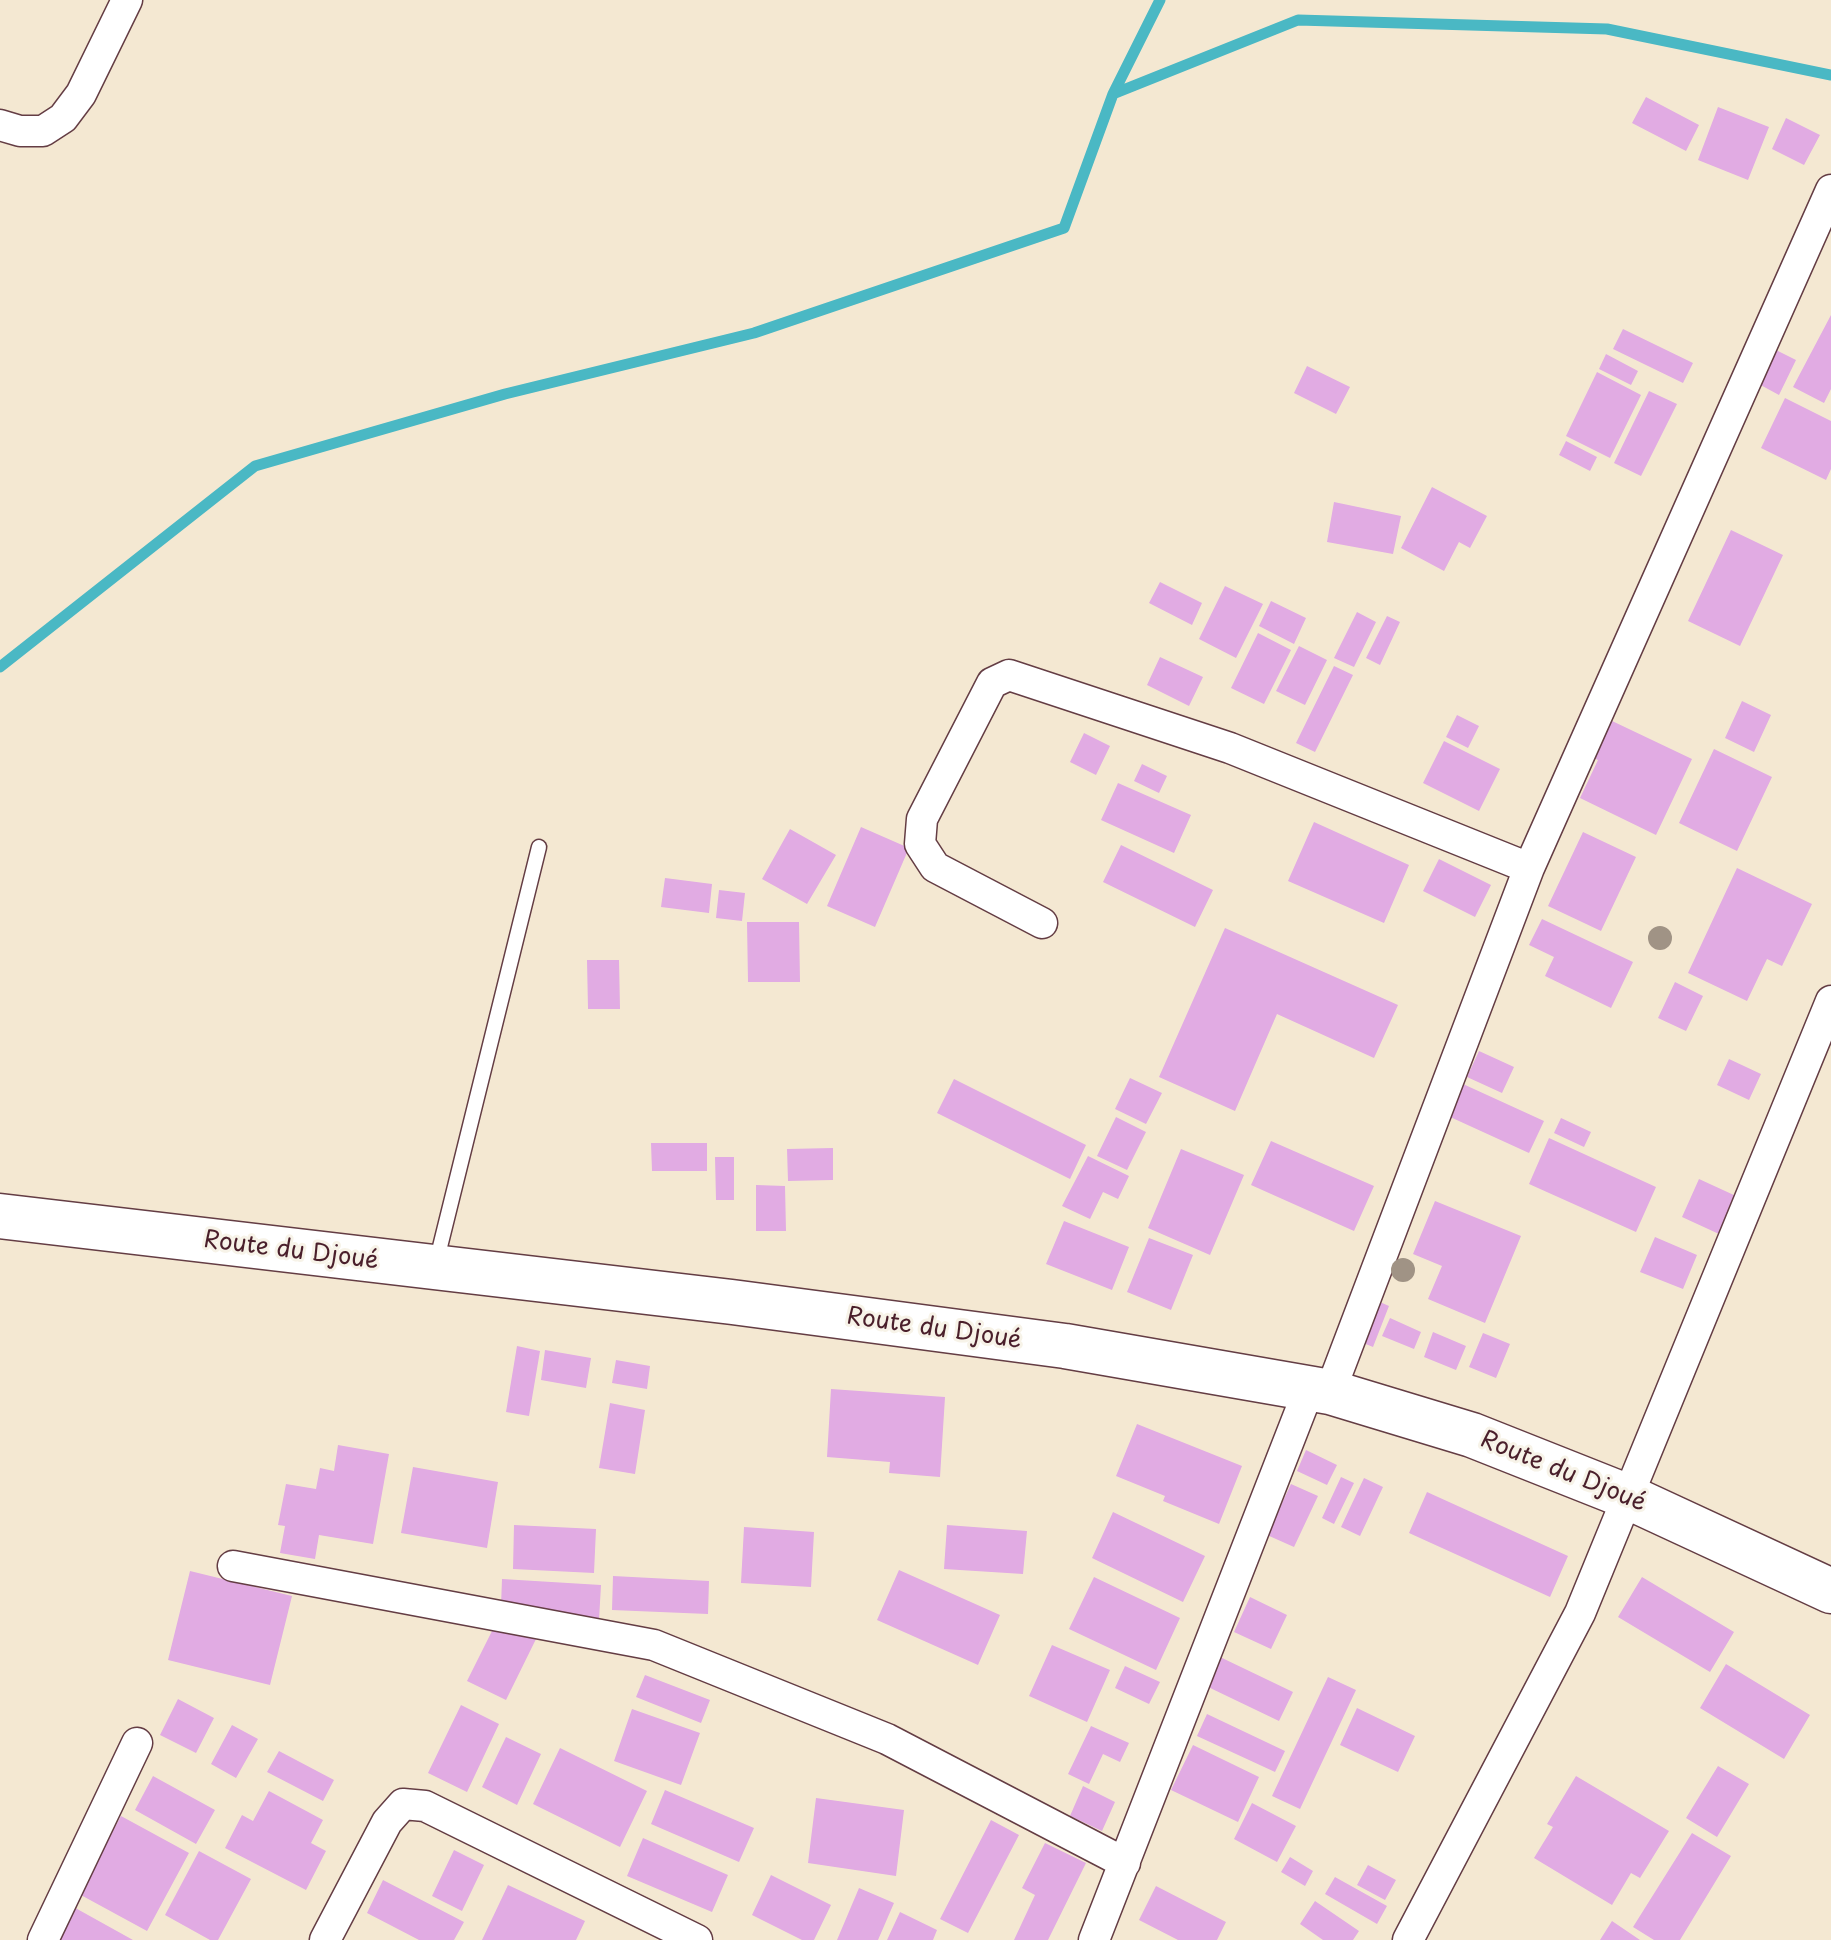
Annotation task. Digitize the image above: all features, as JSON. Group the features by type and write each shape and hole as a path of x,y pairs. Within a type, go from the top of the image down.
{"main road":[{"name":"Route du Djoué","path":"0,1216 732,1302 1065,1346 1320,1390 1472,1435 1626,1496 1831,1591"}],"street":[{"path":"0,125 20,131 43,131 63,118 88,81 127,0"},
{"path":"1094,1940 1320,1390 1529,868 1831,190"},
{"path":"1042,923 935,867 920,844 922,819 992,683 1009,675 1230,748 1529,868"},
{"path":"1408,1940 1580,1613 1831,1001"},
{"path":"233,1566 654,1645 887,1739 1125,1863"},
{"path":"43,1940 137,1743"},
{"path":"325,1940 387,1822 403,1804 425,1806 697,1940"}],"lane":[{"path":"434,1268 539,847"}],"building":[{"path":"1646,97 1699,125 1686,151 1632,123"},
{"path":"1718,107 1769,127 1748,180 1698,160"},
{"path":"1786,118 1820,135 1804,165 1772,149"},
{"path":"1831,315 1831,389 1824,403 1793,387"},
{"path":"1623,329 1693,363 1683,383 1613,349"},
{"path":"1772,348 1796,360 1779,395 1755,382"},
{"path":"1606,354 1638,371 1631,385 1599,369"},
{"path":"1307,366 1350,387 1336,414 1294,393"},
{"path":"1597,372 1641,395 1610,458 1566,436"},
{"path":"1649,391 1677,404 1641,476 1614,463"},
{"path":"1785,398 1831,421 1831,469 1826,480 1761,448"},
{"path":"1566,441 1597,457 1590,471 1559,455"},
{"path":"1432,487 1487,516 1470,548 1459,542 1444,571 1401,548"},
{"path":"1334,502 1401,516 1393,554 1327,542"},
{"path":"1731,530 1783,555 1740,646 1688,621"},
{"path":"1160,582 1202,603 1192,625 1149,603"},
{"path":"1225,586 1263,604 1236,658 1199,639"},
{"path":"1271,601 1306,618 1294,644 1259,626"},
{"path":"1357,612 1376,622 1354,667 1334,658"},
{"path":"1387,616 1400,622 1380,665 1366,658"},
{"path":"1258,633 1291,650 1264,704 1231,688"},
{"path":"1299,646 1327,660 1305,705 1276,691"},
{"path":"1160,657 1203,677 1189,706 1147,685"},
{"path":"1334,666 1353,675 1315,752 1296,743"},
{"path":"1742,701 1771,715 1754,752 1725,738"},
{"path":"1457,715 1479,726 1468,748 1446,737"},
{"path":"1610,720 1692,759 1656,835 1580,798 1598,760 1592,757"},
{"path":"1084,733 1110,746 1096,775 1070,762"},
{"path":"1444,741 1500,769 1479,811 1423,783"},
{"path":"1714,749 1772,777 1737,851 1679,823"},
{"path":"1142,764 1167,776 1159,793 1134,781"},
{"path":"1118,783 1191,815 1174,853 1101,820"},
{"path":"1314,822 1409,865 1384,923 1288,881"},
{"path":"861,827 909,848 875,927 827,906"},
{"path":"790,829 836,855 807,904 762,879"},
{"path":"1583,832 1636,857 1601,931 1548,906"},
{"path":"1121,845 1213,890 1195,927 1103,882"},
{"path":"1439,859 1491,885 1475,917 1423,891"},
{"path":"1737,868 1812,904 1782,966 1767,959 1747,1001 1688,973"},
{"path":"665,878 712,884 709,913 661,907"},
{"path":"719,890 745,893 742,921 716,918"},
{"path":"1542,919 1633,962 1611,1008 1545,976 1554,957 1529,945"},
{"path":"747,922 799,922 800,982 748,982"},
{"path":"1225,928 1398,1005 1374,1058 1277,1014 1235,1111 1159,1077"},
{"path":"587,960 619,960 620,1009 588,1009"},
{"path":"1675,982 1703,996 1686,1031 1658,1018"},
{"path":"1479,1051 1514,1067 1502,1093 1467,1077"},
{"path":"1729,1059 1761,1074 1749,1100 1717,1085"},
{"path":"1130,1078 1162,1093 1146,1124 1115,1109"},
{"path":"954,1079 1086,1145 1070,1179 937,1113"},
{"path":"1463,1084 1544,1121 1529,1153 1448,1116"},
{"path":"1116,1117 1146,1132 1127,1170 1097,1156"},
{"path":"1561,1118 1591,1132 1584,1147 1554,1133"},
{"path":"1549,1138 1656,1187 1636,1232 1529,1184"},
{"path":"1271,1141 1374,1186 1354,1231 1251,1185"},
{"path":"651,1143 707,1143 707,1171 652,1171"},
{"path":"833,1148 833,1180 788,1181 787,1149"},
{"path":"1181,1149 1244,1175 1210,1255 1148,1228"},
{"path":"1088,1156 1129,1176 1118,1199 1103,1192 1090,1219 1062,1206"},
{"path":"715,1157 734,1157 734,1200 716,1200"},
{"path":"1699,1179 1736,1196 1719,1234 1682,1217"},
{"path":"756,1185 785,1186 786,1231 756,1231"},
{"path":"1435,1201 1521,1236 1485,1323 1428,1299 1442,1266 1413,1254"},
{"path":"1064,1221 1129,1247 1112,1290 1046,1264"},
{"path":"1655,1237 1697,1255 1683,1289 1640,1272"},
{"path":"1149,1238 1193,1255 1171,1310 1127,1292"},
{"path":"1373,1299 1389,1306 1373,1347 1356,1340"},
{"path":"1390,1318 1421,1332 1414,1349 1382,1336"},
{"path":"1433,1332 1466,1346 1456,1370 1424,1357"},
{"path":"1483,1333 1510,1344 1496,1378 1469,1367"},
{"path":"517,1346 540,1351 529,1416 506,1412"},
{"path":"545,1350 591,1358 586,1388 541,1380"},
{"path":"616,1360 650,1366 647,1389 612,1383"},
{"path":"831,1389 945,1397 940,1477 889,1473 890,1462 827,1457"},
{"path":"610,1403 645,1410 635,1474 599,1468"},
{"path":"1137,1424 1242,1466 1219,1524 1163,1501 1165,1496 1116,1476"},
{"path":"338,1445 389,1454 373,1544 319,1535 315,1559 280,1553 285,1526 278,1525 286,1484 316,1489 320,1468 334,1471"},
{"path":"1306,1450 1337,1465 1327,1485 1297,1471"},
{"path":"413,1467 498,1482 487,1548 401,1533"},
{"path":"1341,1477 1354,1483 1334,1524 1322,1518"},
{"path":"1364,1478 1383,1487 1360,1536 1341,1527"},
{"path":"1291,1484 1318,1496 1294,1547 1267,1535"},
{"path":"1427,1492 1568,1556 1550,1597 1409,1533"},
{"path":"1113,1512 1205,1556 1183,1602 1092,1558"},
{"path":"514,1525 596,1529 594,1573 513,1569"},
{"path":"947,1525 1027,1531 1023,1574 944,1569"},
{"path":"744,1527 814,1532 811,1587 741,1583"},
{"path":"899,1570 1000,1615 978,1665 877,1620"},
{"path":"190,1571 292,1596 270,1685 168,1660"},
{"path":"613,1576 709,1581 708,1614 612,1610"},
{"path":"1094,1577 1180,1618 1156,1670 1069,1629"},
{"path":"1642,1577 1734,1632 1710,1672 1618,1617"},
{"path":"502,1579 601,1585 599,1620 501,1606"},
{"path":"1250,1597 1287,1615 1271,1649 1234,1632"},
{"path":"498,1619 537,1637 506,1700 467,1681"},
{"path":"1052,1645 1110,1670 1087,1722 1029,1696"},
{"path":"1220,1657 1293,1692 1279,1721 1206,1686"},
{"path":"1726,1664 1810,1715 1784,1759 1700,1708"},
{"path":"1125,1666 1160,1682 1149,1704 1115,1688"},
{"path":"645,1675 710,1700 701,1723 636,1697"},
{"path":"1328,1677 1356,1690 1300,1809 1272,1796"},
{"path":"178,1699 214,1718 196,1753 160,1735"},
{"path":"461,1705 499,1724 467,1792 428,1773"},
{"path":"1357,1708 1415,1736 1398,1772 1340,1745"},
{"path":"632,1709 700,1733 681,1785 614,1761"},
{"path":"1207,1714 1285,1751 1275,1772 1197,1736"},
{"path":"232,1725 258,1739 236,1778 211,1764"},
{"path":"1091,1726 1129,1743 1120,1762 1103,1754 1089,1784 1068,1774"},
{"path":"506,1737 541,1754 517,1805 482,1787"},
{"path":"1193,1745 1259,1777 1238,1822 1171,1790"},
{"path":"560,1748 647,1791 620,1847 533,1804"},
{"path":"279,1751 334,1780 323,1801 267,1772"},
{"path":"1718,1766 1749,1784 1717,1837 1686,1818"},
{"path":"153,1776 215,1810 196,1844 135,1810"},
{"path":"1576,1776 1669,1831 1640,1878 1631,1873 1612,1905 1534,1858 1553,1827 1547,1824"},
{"path":"1083,1786 1115,1802 1102,1831 1070,1816"},
{"path":"665,1790 754,1828 739,1862 651,1824"},
{"path":"269,1791 323,1820 311,1843 326,1851 306,1890 225,1848 242,1815 253,1821"},
{"path":"816,1798 904,1810 896,1876 808,1863"},
{"path":"1252,1803 1296,1826 1277,1862 1234,1839"},
{"path":"121,1816 189,1853 147,1931 79,1894"},
{"path":"991,1820 1019,1835 968,1933 940,1919"},
{"path":"1692,1833 1731,1856 1680,1940 1654,1940 1633,1927"},
{"path":"643,1838 728,1875 712,1912 627,1876"},
{"path":"1045,1843 1086,1863 1048,1940 1014,1940 1035,1895 1022,1888"},
{"path":"454,1850 484,1865 462,1911 432,1896"},
{"path":"199,1851 251,1879 218,1940 210,1940 165,1915"},
{"path":"1290,1857 1313,1871 1305,1886 1281,1872"},
{"path":"1368,1865 1396,1880 1385,1900 1357,1885"},
{"path":"771,1875 831,1905 814,1940 802,1940 752,1915"},
{"path":"1335,1877 1387,1906 1377,1924 1325,1894"},
{"path":"383,1880 464,1922 454,1940 419,1940 367,1913"},
{"path":"508,1885 585,1921 576,1940 482,1940"},
{"path":"1156,1886 1226,1922 1217,1940 1178,1940 1139,1920"},
{"path":"859,1888 894,1903 878,1940 837,1940"},
{"path":"1315,1901 1359,1931 1353,1940 1323,1940 1300,1924"},
{"path":"70,1905 133,1940 51,1940"},
{"path":"900,1912 937,1930 933,1940 887,1940"},
{"path":"1612,1921 1640,1940 1600,1940"}],"waterway":[{"path":"0,667 255,466 505,394 754,333 1064,228 1113,94 1160,0"},
{"path":"1113,94 1298,20 1607,29 1831,75"}]}
